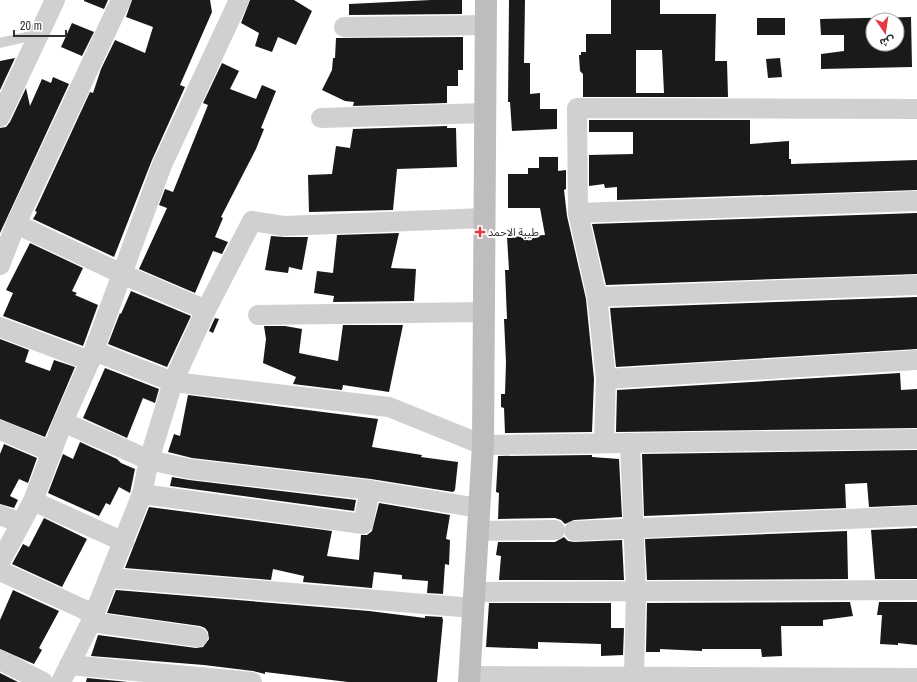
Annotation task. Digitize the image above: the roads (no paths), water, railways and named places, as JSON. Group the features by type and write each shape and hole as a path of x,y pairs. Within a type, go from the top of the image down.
{"main road":[{"path":"469,679 483,446 486,0"}],"street":[{"path":"0,116 55,0"},
{"path":"0,265 16,224 121,0"},
{"path":"0,562 33,501 63,422 92,356 162,165 239,0"},
{"path":"344,27 486,25"},
{"path":"604,443 606,379 597,297 578,213 577,108 917,109"},
{"path":"321,118 485,113"},
{"path":"578,213 917,201"},
{"path":"252,682 65,674 93,618 124,542 142,494 149,460 173,382 206,310 252,221 284,226 484,218"},
{"path":"16,224 122,274 206,310"},
{"path":"597,297 917,285"},
{"path":"258,315 484,312"},
{"path":"0,327 173,382 389,407 483,446 917,439"},
{"path":"606,379 917,360"},
{"path":"63,422 149,460 190,469 370,490 479,508"},
{"path":"0,430 52,452"},
{"path":"630,443 636,591 634,676"},
{"path":"142,494 363,524 370,490"},
{"path":"33,501 124,542"},
{"path":"0,514 21,523"},
{"path":"478,531 633,528 917,516"},
{"path":"0,571 93,618 198,637"},
{"path":"110,578 474,600 636,591 917,590"},
{"path":"0,660 43,682"},
{"path":"469,679 594,679 634,676 707,680 843,680 917,678"}],"lane":[{"path":"0,43 39,34"}],"place":[{"name":"طيبة الاحمد","path":"480,232"}]}
